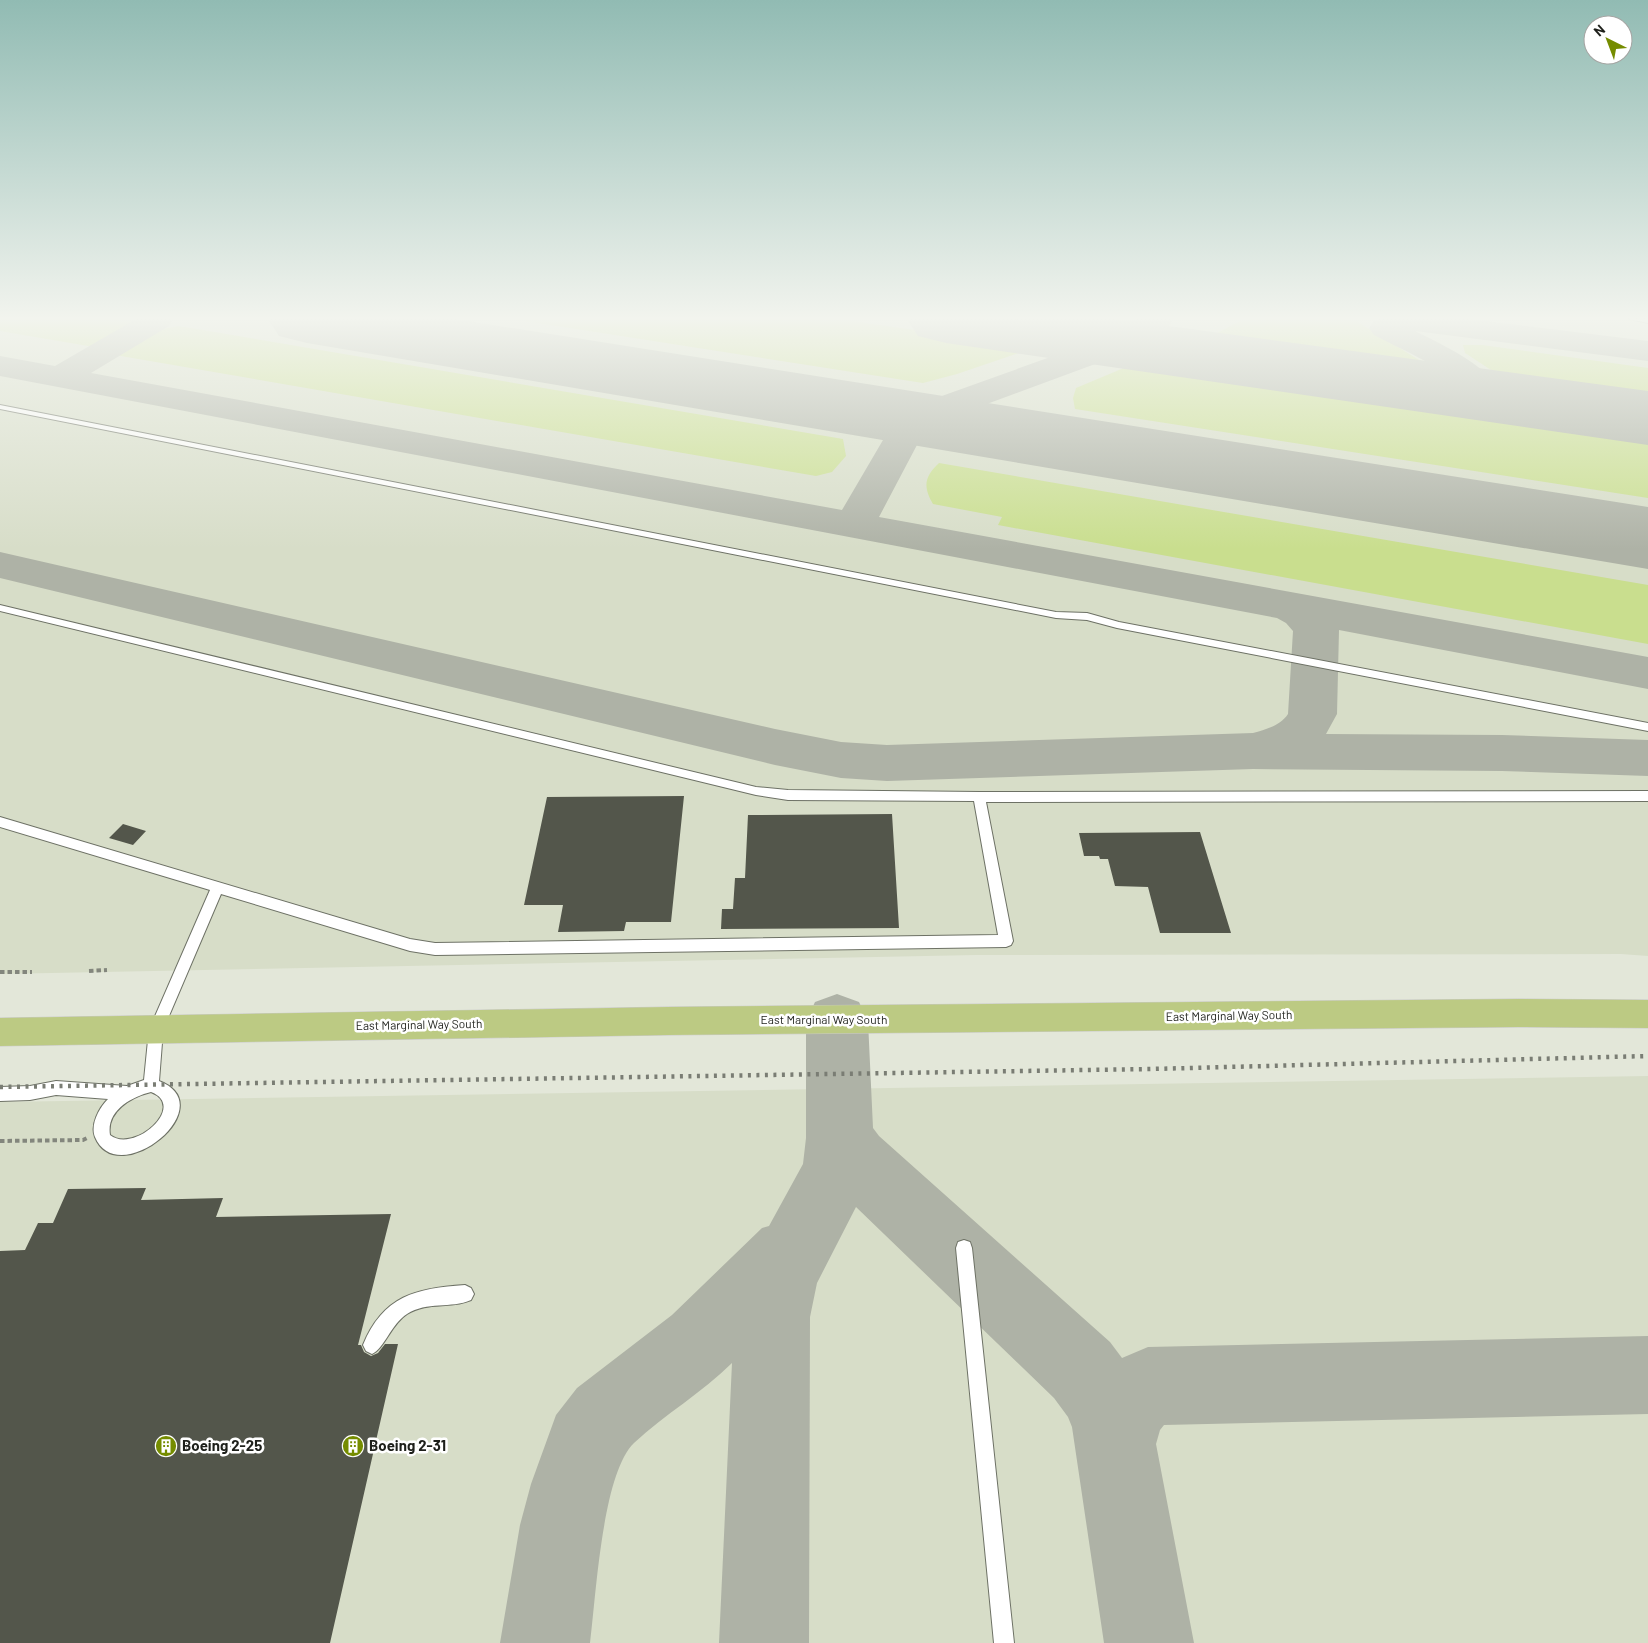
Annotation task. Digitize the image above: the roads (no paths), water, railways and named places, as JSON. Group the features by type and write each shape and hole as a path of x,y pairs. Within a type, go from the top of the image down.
{"main road":[{"name":"East Marginal Way South","path":"0,1032 668,1021 837,1021 1518,1013 1648,1014"}],"lane":[{"path":"0,406 1056,615 1076,614 1101,619 1117,625 1648,727"},
{"path":"0,608 756,791 788,795 979,797 1648,796"},
{"path":"0,822 410,945 435,950 1006,941 979,797"},
{"path":"151,1085 156,1030 218,886"},
{"path":"0,1094 30,1093 56,1088 127,1093 151,1085 168,1091 172,1098 173,1106 164,1126 156,1134 139,1144 122,1148 112,1146 104,1141 101,1132 101,1122 107,1111 127,1093"},
{"path":"964,1248 1004,1643"},
{"path":"372,1345 380,1328 392,1312 411,1302 438,1295 465,1294"}],"railway":[{"path":"0,1087 1151,1069 1648,1056"}],"place":[{"name":"Boeing 2-25","path":"166,1446"},
{"name":"Boeing 2-31","path":"353,1446"}]}
